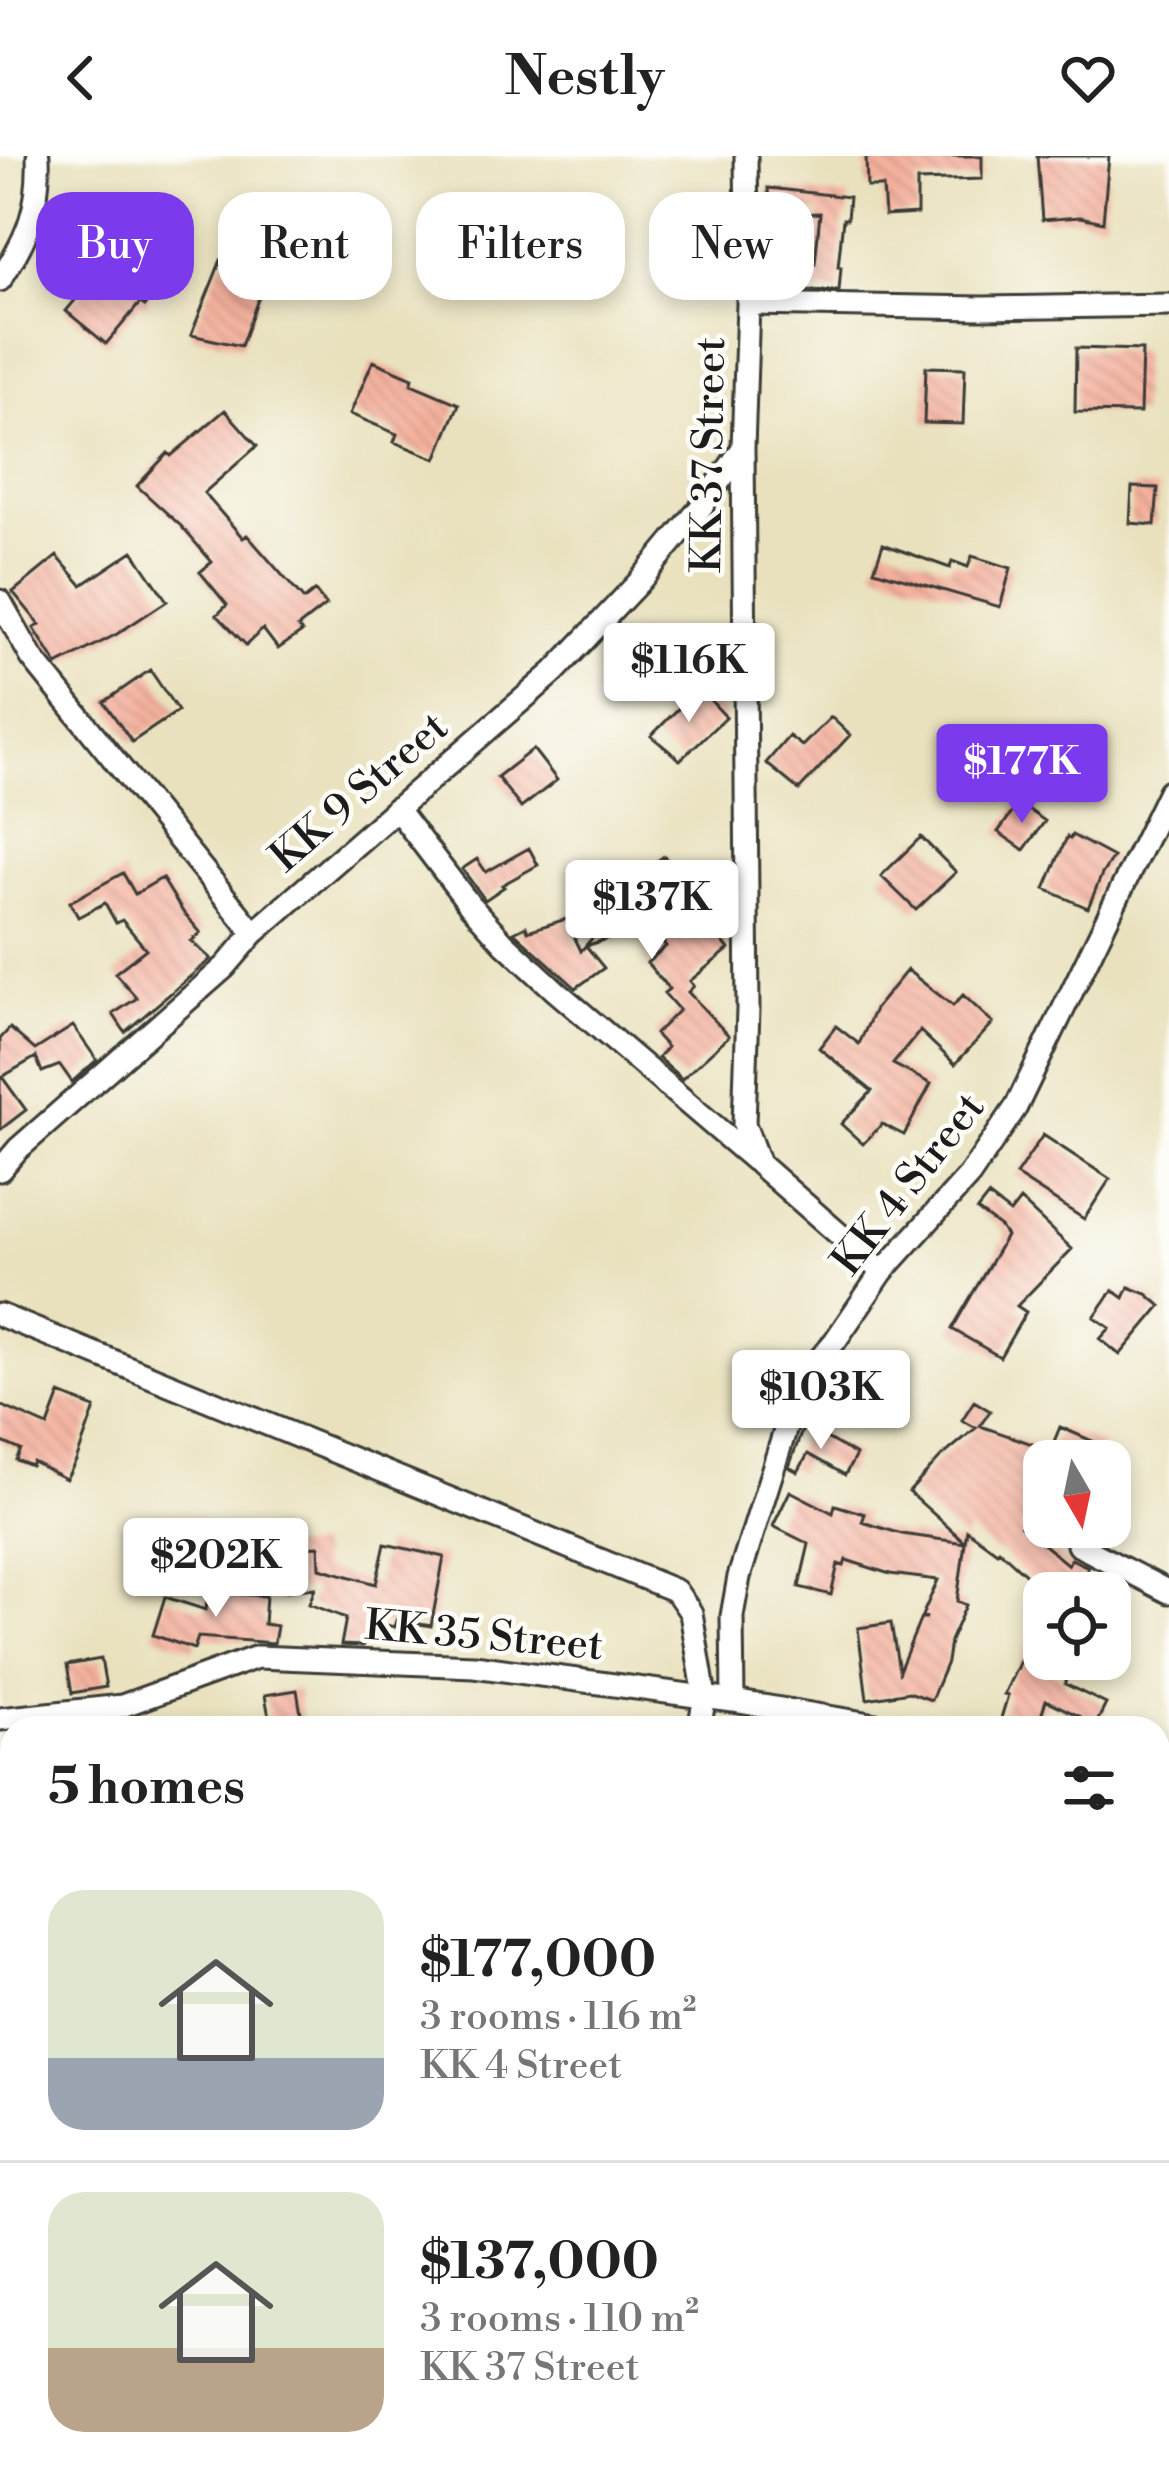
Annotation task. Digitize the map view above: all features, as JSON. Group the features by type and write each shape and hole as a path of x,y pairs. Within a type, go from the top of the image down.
{"street":[{"path":"0,280 23,244 37,200 38,156"},
{"name":"KK 37 Street","path":"746,156 743,448 748,1009 743,1108 759,1164"},
{"path":"748,304 1169,305"},
{"name":"KK 9 Street","path":"0,1170 18,1148 224,967 254,933 554,672 639,582 743,448"},
{"path":"0,601 42,670 254,933"},
{"name":"KK 4 Street","path":"733,1701 732,1616 739,1577 794,1402 808,1373 856,1313 882,1271 969,1176 1016,1107 1169,790"},
{"path":"396,808 504,943 882,1271"},
{"path":"0,1315 676,1591 691,1613 705,1697 701,1716"},
{"path":"1084,1548 1169,1592"},
{"name":"KK 35 Street","path":"28,1716 122,1706 257,1657 474,1666 733,1701 773,1716"}],"building":[{"path":"866,156 982,156 982,179 917,181 917,214 885,216 883,187 867,187"},
{"path":"1037,156 1109,156 1103,222 1080,217 1042,220"},
{"path":"814,193 849,197 847,219 843,219 839,291 814,290 820,213 814,213"},
{"path":"218,268 218,300 258,300 241,346 191,335"},
{"path":"75,300 147,300 106,344 66,311"},
{"path":"1076,348 1142,350 1140,413 1075,412"},
{"path":"373,361 459,404 436,459 394,442 397,434 350,414"},
{"path":"926,367 965,368 963,424 924,423"},
{"path":"225,410 257,446 204,493 304,600 315,591 326,605 298,627 302,632 278,649 263,629 246,645 217,615 227,605 200,572 212,562 137,486 168,453 171,456"},
{"path":"1132,487 1158,488 1155,525 1130,523"},
{"path":"883,544 950,568 952,561 968,567 972,556 1011,568 1000,607 874,570"},
{"path":"133,551 167,601 57,665 34,628 40,625 13,592 57,556 82,585"},
{"path":"150,670 178,711 132,742 104,702"},
{"path":"699,688 726,717 680,760 651,736"},
{"path":"831,717 850,735 799,790 766,763 789,736 802,746"},
{"path":"533,749 557,780 521,808 497,777"},
{"path":"1019,803 1045,821 1024,850 998,832"},
{"path":"1072,835 1113,857 1088,908 1045,889"},
{"path":"921,837 956,872 916,910 881,876"},
{"path":"529,848 538,865 485,900 462,869 477,859 486,872"},
{"path":"664,856 688,887 681,892 729,949 690,981 694,986 688,992 729,1036 682,1079 658,1058 667,1047 655,1034 679,1010 647,963 666,946 648,924 586,946 604,968 576,988 514,932 566,919 581,951 613,914 644,904 660,891 645,870"},
{"path":"123,873 135,894 162,878 201,933 191,941 211,959 125,1032 113,1014 137,998 115,973 146,949 122,920 116,923 105,903 78,917 70,902"},
{"path":"907,970 953,1006 963,995 993,1023 955,1064 920,1031 893,1064 931,1084 904,1135 882,1124 863,1144 841,1124 872,1091 819,1048 836,1026 859,1044 875,1009"},
{"path":"73,1026 97,1060 72,1082 60,1065 42,1072 36,1057 2,1077 26,1110 0,1130 0,1039 10,1028 35,1050"},
{"path":"1043,1135 1110,1179 1084,1219 1016,1175"},
{"path":"988,1196 1010,1213 1020,1200 1072,1249 1017,1306 1026,1312 1000,1357 952,1329 1006,1236 977,1210"},
{"path":"1129,1287 1161,1306 1120,1355 1100,1339 1110,1328 1094,1317 1113,1290 1124,1298"},
{"path":"60,1394 95,1408 66,1479 33,1462 31,1466 16,1460 21,1450 0,1441 0,1405 48,1426"},
{"path":"974,1401 990,1411 980,1426 1023,1441 1023,1548 1048,1548 1068,1565 1071,1559 1088,1567 1086,1572 1023,1572 967,1530 965,1542 909,1492 976,1428 962,1420"},
{"path":"804,1425 856,1455 845,1475 808,1454 798,1472 789,1467"},
{"path":"1060,1427 1090,1440 1055,1440"},
{"path":"790,1491 833,1513 835,1505 865,1514 862,1522 902,1534 965,1543 957,1601 966,1605 931,1700 909,1692 867,1699 858,1628 891,1623 899,1671 921,1618 927,1618 922,1616 938,1580 890,1574 846,1560 844,1566 838,1564 831,1595 799,1587 809,1544 773,1526"},
{"path":"385,1544 444,1557 431,1626 397,1620 395,1627 367,1621 363,1646 341,1645 346,1618 309,1604 315,1588 284,1591 282,1548 319,1546 320,1568 376,1584"},
{"path":"208,1592 266,1596 264,1624 277,1626 274,1643 198,1637 194,1649 153,1635 165,1597 206,1610"},
{"path":"1023,1655 1023,1680 1066,1680 1065,1684 1106,1704 1100,1716 1079,1716 1046,1700 1041,1716 1002,1716 1008,1695 1004,1694"},
{"path":"101,1659 106,1687 72,1693 67,1665"},
{"path":"297,1690 301,1716 269,1716 265,1695"}]}
